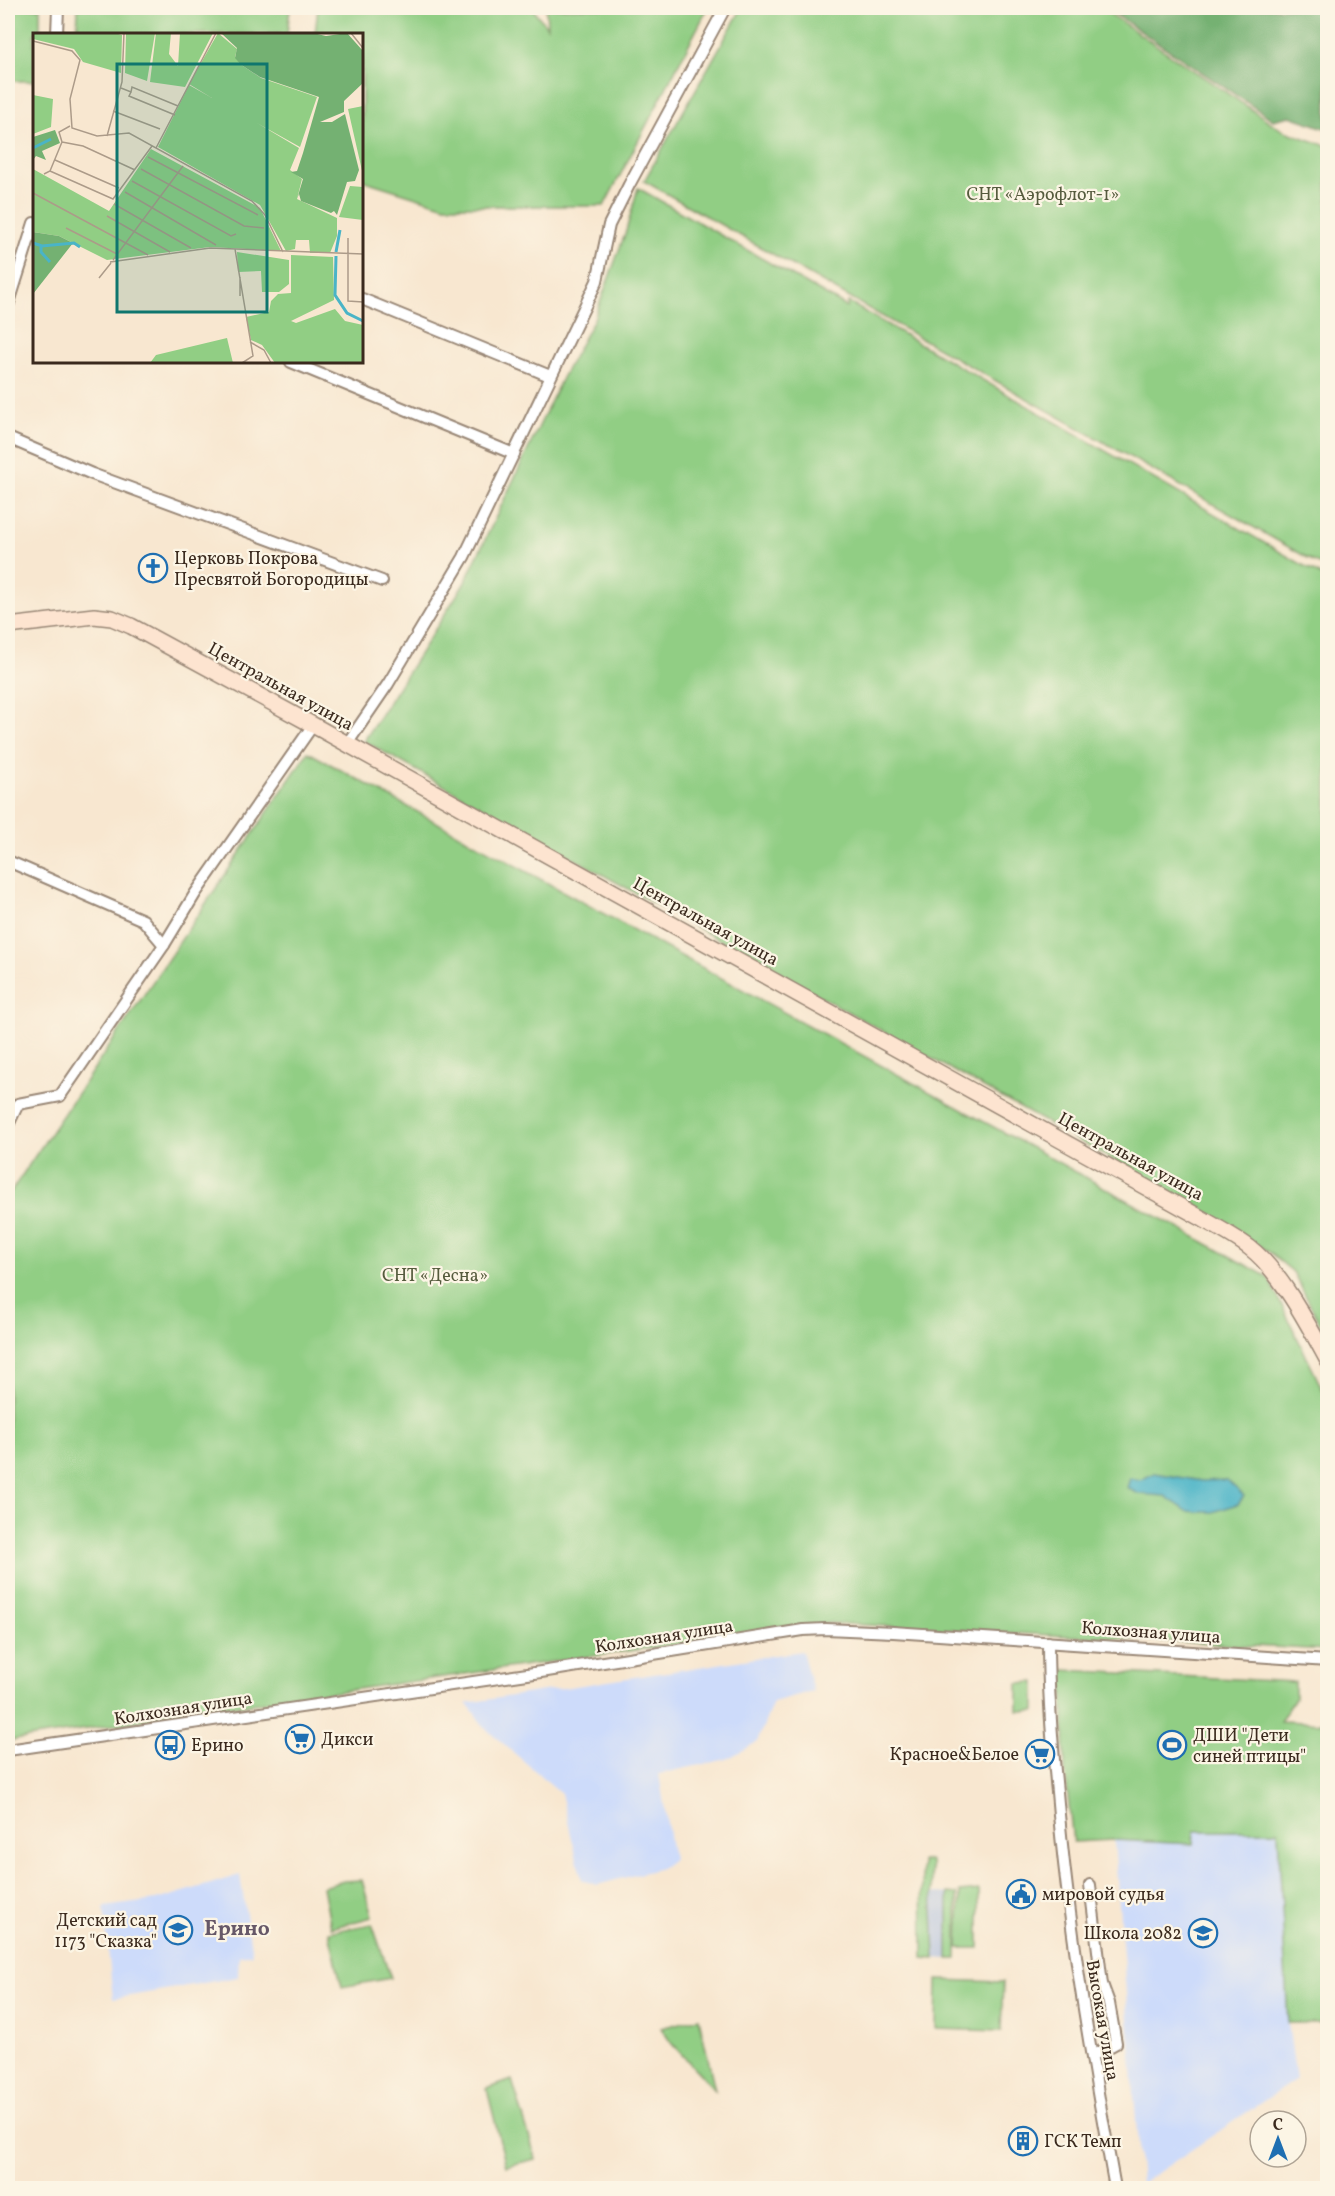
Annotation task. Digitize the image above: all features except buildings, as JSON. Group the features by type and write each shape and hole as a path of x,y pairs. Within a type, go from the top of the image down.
{"street":[{"path":"57,33 58,8"},
{"path":"347,744 388,684 465,557 597,281 609,225 725,8"},
{"path":"8,306 33,226"},
{"path":"363,299 550,376"},
{"path":"293,363 514,454"},
{"path":"8,438 92,474 382,581"},
{"name":"Центральная улица","path":"8,626 94,616 112,618 131,626 314,725 1203,1218 1250,1248 1271,1268 1328,1361"},
{"path":"8,1125 13,1102 60,1096 164,945 195,894 314,725"},
{"path":"8,861 143,920 164,945"},
{"name":"Колхозная улица","path":"8,1750 541,1672 803,1630 882,1631 1328,1661"},
{"name":"Высокая улица","path":"1048,1642 1049,1704 1062,1846 1076,1959 1115,2188"},
{"path":"1090,1885 1102,1984 1109,2003 1116,2043 1092,2056"}],"shaded area":[{"path":"802,1651 813,1691 773,1702 757,1742 727,1759 659,1774 673,1859 661,1868 597,1885 582,1880 561,1793 485,1728 467,1703"},
{"name":"Школа 2082","path":"1194,1831 1279,1831 1288,2023 1296,2079 1252,2109 1248,2109 1248,2112 1141,2184 1114,1840 1192,1844"},
{"path":"922,1861 931,1861 933,1893 957,1894 957,1959 923,1958"},
{"name":"Детский сад 1173 \"Сказка\"","path":"240,1875 252,1954 239,1956 238,1977 113,1999 104,1907 157,1900"}],"green space":[{"path":"8,8 40,8 40,33 33,33 33,81 8,81"},
{"path":"78,8 290,8 287,33 77,33"},
{"path":"318,8 532,8 547,27 546,8 708,8 604,206 445,206 363,180 363,33 315,33"},
{"name":"СНТ «Аэрофлот-1»","path":"742,8 1101,8 1282,130 1327,146 1327,569 644,181"},
{"path":"1106,8 1327,8 1327,129 1290,116 1273,120"},
{"path":"638,188 847,307 848,302 1327,579 1327,1337 1293,1272 1269,1252 1197,1207 364,741 464,584 562,378 594,319 626,231"},
{"name":"СНТ «Десна»","path":"308,752 1268,1277 1327,1399 1327,1650 829,1623 272,1701 8,1741 8,1196"},
{"name":"ДШИ \"Дети синей птицы\"","path":"1063,1670 1295,1682 1295,1698 1280,1721 1327,1723 1327,2023 1288,2023 1278,1831 1194,1831 1193,1844 1114,1840 1073,1842 1065,1770"},
{"path":"1035,1682 1035,1711 1018,1711 1018,1683"},
{"path":"922,1861 931,1861 935,1959 923,1958"},
{"path":"362,1880 372,1917 331,1928 323,1887 344,1881"},
{"path":"979,1890 979,1948 958,1948 960,1892"},
{"path":"948,1893 957,1894 957,1959 948,1959"},
{"path":"372,1924 391,1978 342,1987 329,1932"},
{"path":"937,1980 1003,1982 1001,2031 936,2029"},
{"path":"699,2018 715,2090 672,2044 661,2028"},
{"path":"512,2080 536,2159 506,2166 487,2089"}],"water":[{"path":"1154,1473 1202,1481 1227,1480 1244,1496 1238,1504 1213,1512 1187,1511 1165,1496 1139,1494 1127,1488 1130,1478 1141,1480"}],"place":[{"name":"Церковь Покрова Пресвятой Богородицы","path":"153,568"},
{"name":"Дикси","path":"300,1739"},
{"name":"Ерино","path":"170,1745"},
{"name":"ДШИ \"Дети синей птицы\"","path":"1172,1745"},
{"name":"Красное&Белое","path":"1040,1754"},
{"name":"мировой судья","path":"1021,1894"},
{"name":"Детский сад 1173 \"Сказка\"","path":"178,1930"},
{"name":"Школа 2082","path":"1203,1933"},
{"name":"ГСК Темп","path":"1023,2141"}],"district":[{"name":"Ерино","path":"237,1928"}]}
